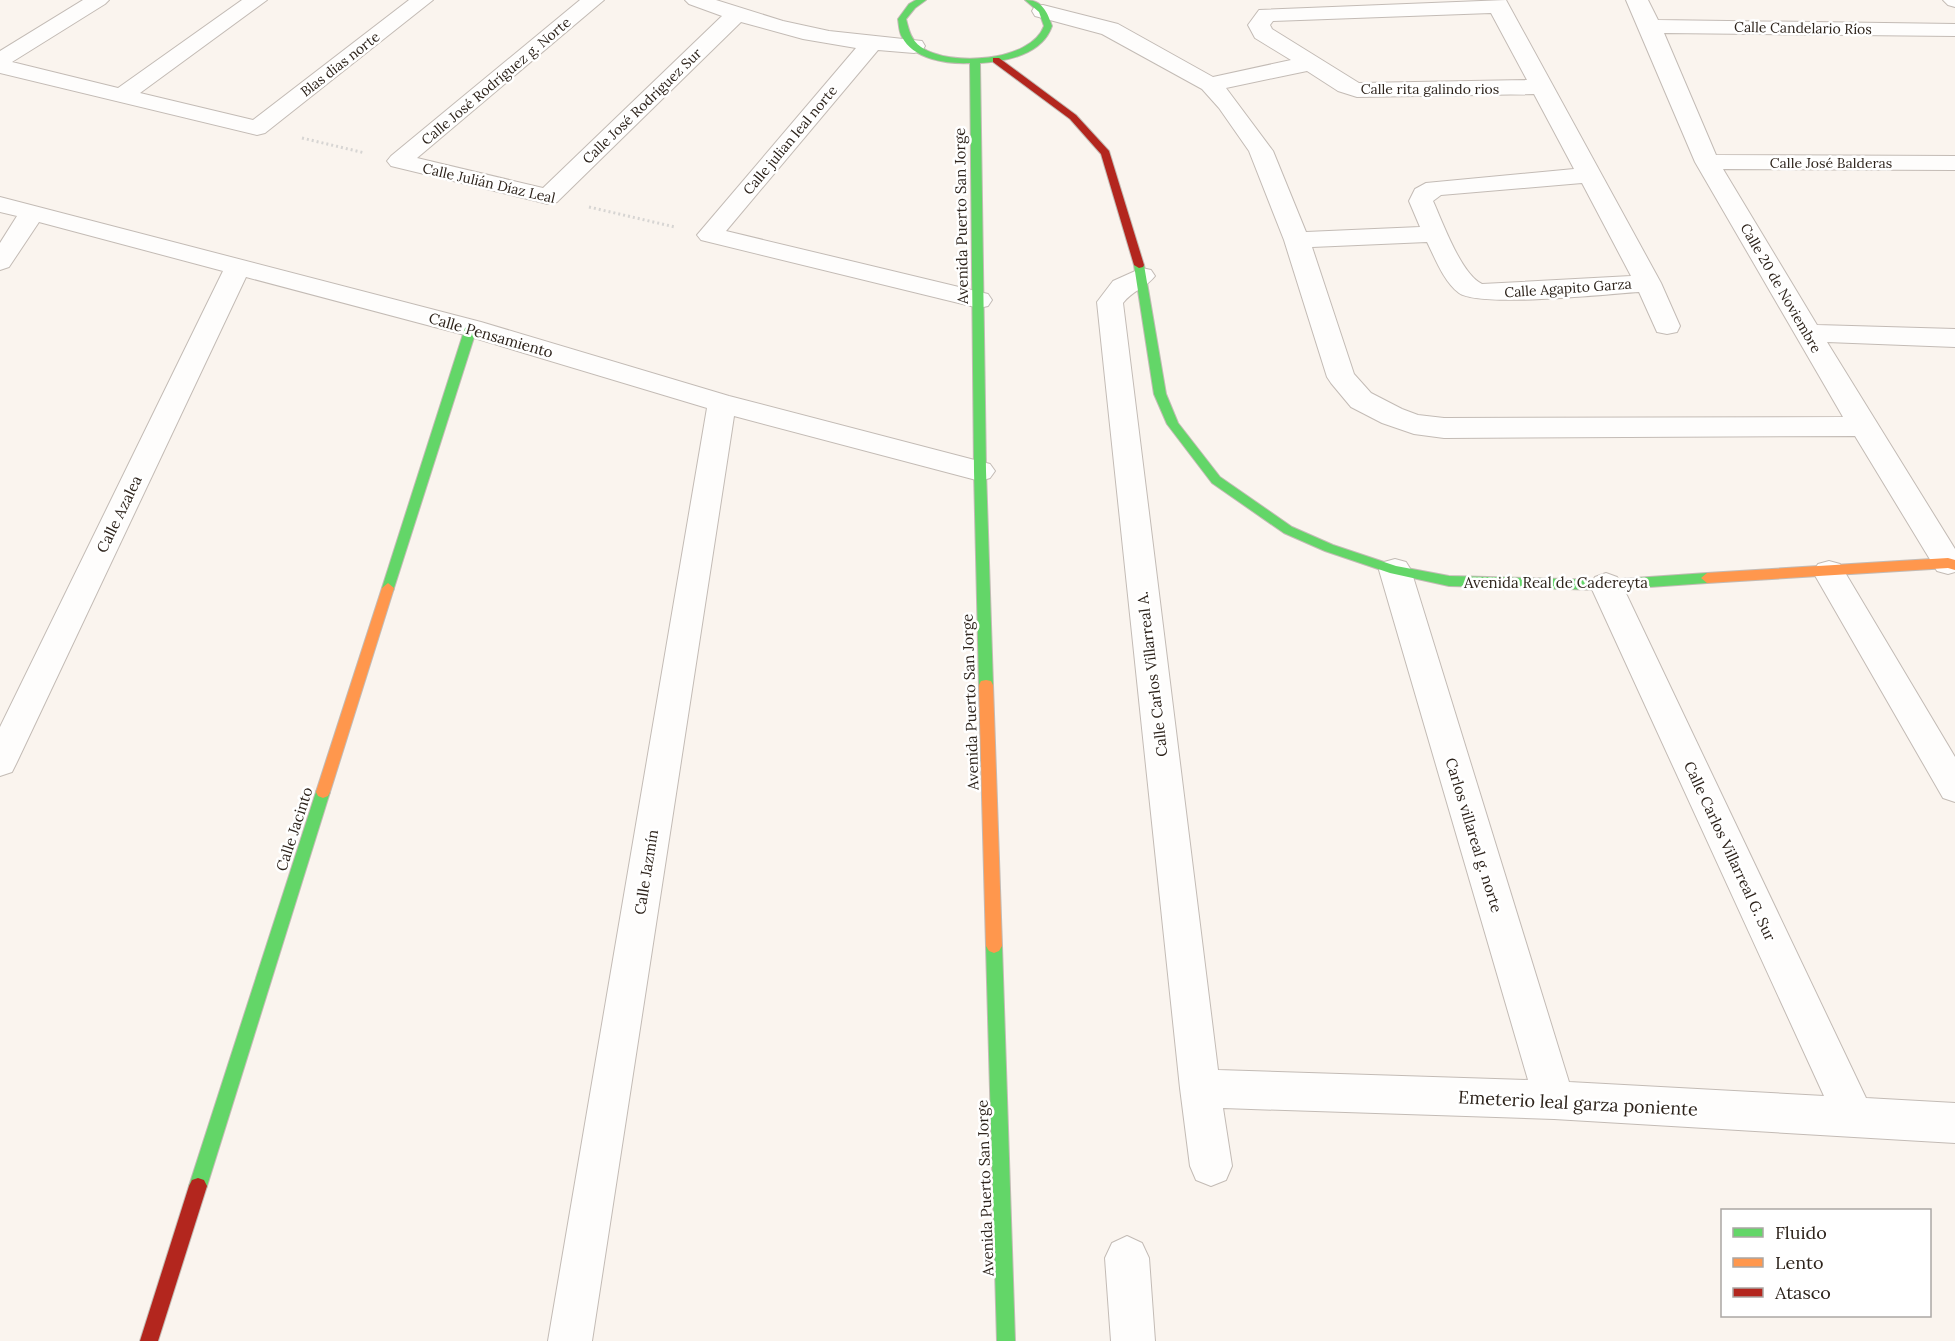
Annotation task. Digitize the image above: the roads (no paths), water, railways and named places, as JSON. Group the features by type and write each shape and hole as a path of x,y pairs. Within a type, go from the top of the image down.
{"street":[{"path":"0,60 98,0"},
{"path":"0,66 122,95 256,0"},
{"name":"Blas dias norte","path":"122,95 257,128 422,0"},
{"name":"Calle José Rodríguez g. Norte","path":"399,161 593,0"},
{"path":"696,0 736,15 807,35 871,44 914,46 941,57 975,62 996,60 1023,53 1042,41 1048,26 1036,5"},
{"path":"914,46 903,33 902,19 912,6 922,0"},
{"name":"Calle 20 de Noviembre","path":"1637,0 1707,162 1863,426 1952,564"},
{"path":"1496,3 1590,175"},
{"name":"Calle rita galindo rios","path":"1496,3 1267,15 1259,25 1263,33 1346,86 1370,92 1542,87"},
{"path":"1036,5 1110,29 1210,84 1227,103 1261,151 1297,240 1341,377 1361,400 1392,416 1414,424 1444,428 1863,426"},
{"name":"Calle José Rodríguez Sur","path":"548,197 736,15"},
{"name":"Calle Candelario Ríos","path":"1650,26 1955,30"},
{"name":"Calle julian leal norte","path":"871,44 710,235 979,300"},
{"name":"Avenida Real de Cadereyta","path":"996,60 1073,117 1106,153 1142,276 1160,394 1173,424 1216,480 1288,530 1329,548 1395,570 1449,581 1606,585 1952,564"},
{"name":"Avenida Puerto San Jorge","path":"975,62 980,471 1006,1341"},
{"path":"1210,84 1311,63"},
{"name":"Calle Julián Díaz Leal","path":"399,161 548,197"},
{"name":"Calle José Balderas","path":"1707,162 1955,163"},
{"name":"Calle Agapito Garza","path":"1590,175 1648,283 1490,293 1476,290 1466,286 1434,234 1420,201 1424,194 1435,188 1590,175"},
{"name":"Calle Pensamiento","path":"0,204 471,328 722,403 980,471"},
{"path":"0,262 32,213"},
{"path":"1297,240 1434,234"},
{"name":"Calle Azalea","path":"0,762 238,267"},
{"name":"Calle Carlos Villarreal A.","path":"1142,276 1122,286 1110,302 1200,1088 1211,1166"},
{"path":"1648,283 1666,326"},
{"name":"Calle Jacinto","path":"149,1341 471,328"},
{"path":"1807,333 1955,338"},
{"name":"Calle Jazmín","path":"570,1341 722,403"},
{"name":"Carlos villareal g. norte","path":"1395,570 1554,1101"},
{"path":"1829,572 1955,788"},
{"name":"Calle Carlos Villarreal G. Sur","path":"1606,585 1854,1117"},
{"name":"Emeterio leal garza poniente","path":"1200,1088 1554,1101 1955,1123"},
{"path":"1127,1258 1133,1341"}]}
